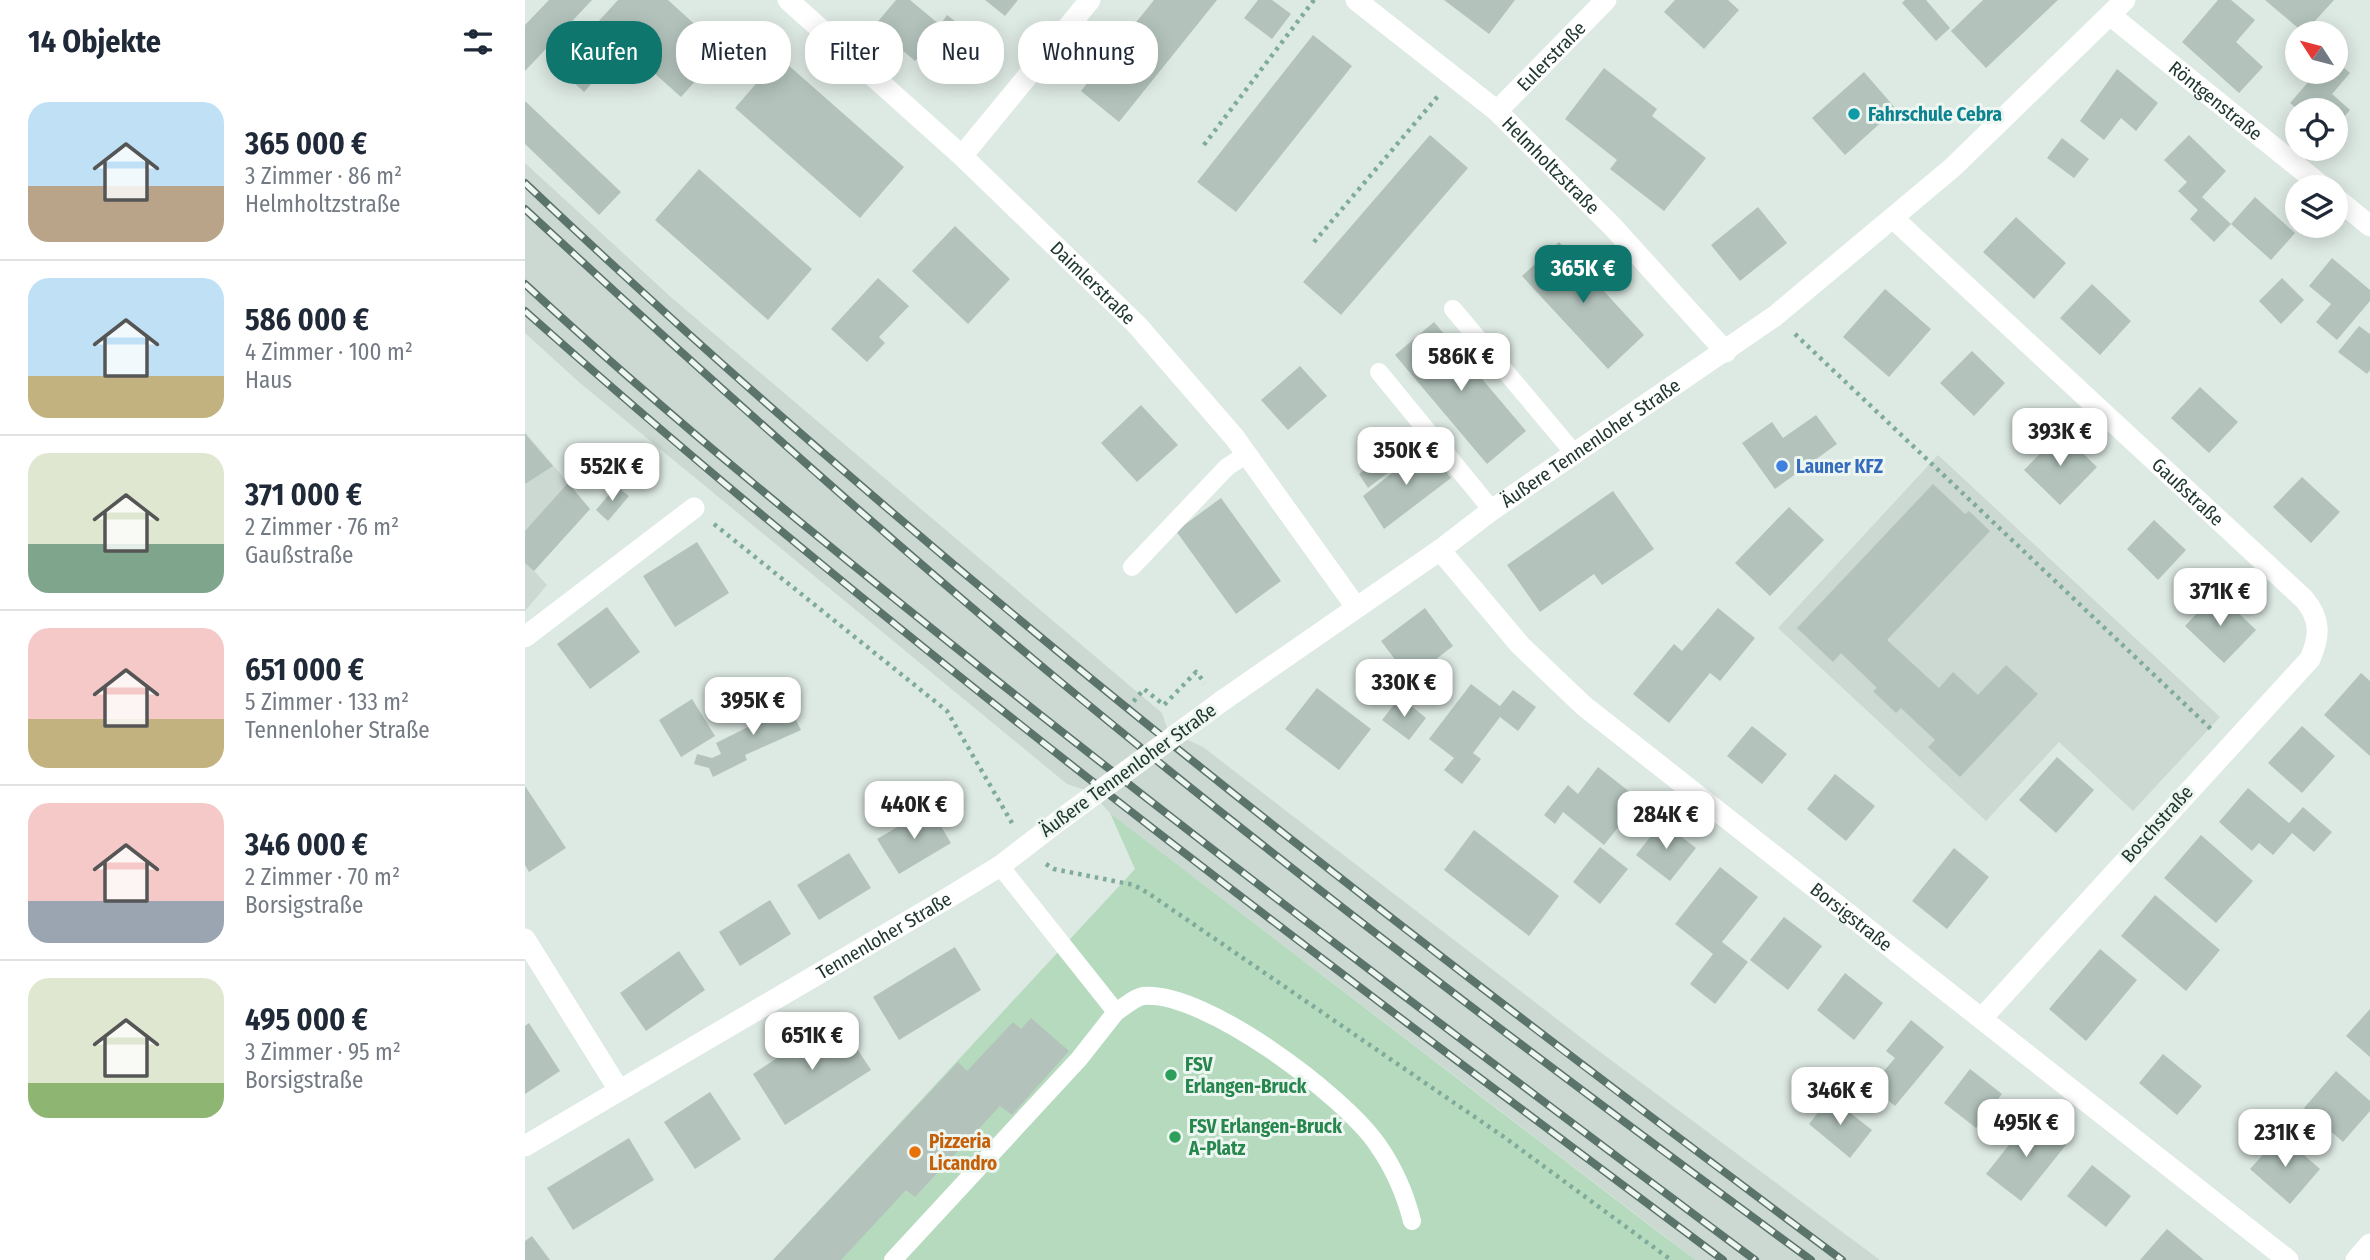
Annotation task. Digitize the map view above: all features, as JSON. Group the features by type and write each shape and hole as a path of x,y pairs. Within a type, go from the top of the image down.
{"street":[{"name":"Daimlerstraße","path":"787,0 962,156 1137,325 1247,454 1356,607"},
{"path":"962,156 1090,0"},
{"name":"Helmholtzstraße","path":"1356,0 1497,111 1612,226 1726,352"},
{"name":"Eulerstraße","path":"1497,111 1606,0"},
{"name":"Röntgenstraße","path":"2116,6 2309,175"},
{"name":"Äußere Tennenloher Straße","path":"1025,846 1222,701 1440,550 1492,510 1775,316 1952,168 2116,6"},
{"path":"2348,208 2370,226"},
{"name":"Gaußstraße","path":"1894,219 2304,599 2315,611 2318,626"},
{"path":"525,637 694,508"},
{"name":"Borsigstraße","path":"1440,550 1520,645 1584,706 2288,1260"},
{"name":"Boschstraße","path":"1982,1018 2228,745 2310,659 2318,626"},
{"name":"Tennenloher Straße","path":"525,1146 1000,866 1025,846"},
{"path":"525,939 619,1090"},
{"path":"2356,1260 2370,1244"}],"lane":[{"path":"1453,309 1574,453"},
{"path":"1379,372 1492,510"},
{"path":"1132,567 1227,467 1247,454"},
{"path":"1000,866 1116,1012"},
{"path":"893,1260 1079,1059 1116,1012 1141,996 1174,998 1223,1021 1268,1048 1335,1100 1376,1142 1403,1188 1412,1221"}],"path":[{"path":"1204,145 1314,0"},
{"path":"1314,242 1453,77"},
{"path":"1775,316 2228,745"},
{"path":"694,508 947,711 1025,846 1053,869 1134,885 1148,893 1492,1129 1671,1260"},
{"path":"1128,708 1144,689 1164,705 1196,672"}],"shaded area":[{"path":"525,163 673,299 1162,713 1168,731 1203,747 1592,1046 1880,1260 1696,1260 1110,813 1091,792 1067,784 580,383 525,333"},
{"path":"525,432 590,509 534,571 547,585 525,611"},
{"path":"1938,455 2220,717 2133,811 2059,742 1986,821 1778,628"}],"green space":[{"name":"FSV Erlangen-Bruck","path":"1110,813 1696,1260 773,1260 1135,869"}],"building":[{"path":"549,0 592,0 572,21 546,21 546,49 525,71 525,25"},
{"path":"618,0 668,0 691,21 676,21 676,84 693,84 681,97 662,80 662,21 599,21"},
{"path":"896,0 910,0 935,21 917,21 915,61 903,51 903,21 878,21"},
{"path":"985,0 1018,0 1005,16"},
{"path":"1154,0 1217,0 1158,73 1158,21 1137,21"},
{"path":"1258,0 1272,0 1291,14 1272,39 1244,18"},
{"path":"1444,0 1515,0 1489,34"},
{"path":"1675,0 1728,0 1739,10 1704,49 1664,12"},
{"path":"1905,0 1926,0 1950,28 1936,41 1902,3"},
{"path":"1983,0 2058,0 1986,68 1951,31"},
{"path":"2218,0 2231,0 2255,20 2236,42 2263,67 2239,93 2182,42"},
{"path":"2265,0 2334,0 2315,21 2290,21"},
{"path":"947,15 955,21 943,21"},
{"path":"1313,35 1352,66 1236,212 1197,182"},
{"path":"791,68 805,80 805,84 810,84 904,167 860,218 735,108 756,84 791,84"},
{"path":"1604,68 1657,109 1652,116 1706,158 1664,211 1610,169 1617,160 1565,119"},
{"path":"2117,69 2158,103 2136,131 2121,118 2104,140 2080,121"},
{"name":"Fahrschule Cebra","path":"1864,72 1896,109 1845,155 1812,118"},
{"path":"575,84 591,84 584,92"},
{"path":"1087,84 1150,84 1119,122 1081,91"},
{"path":"2307,84 2341,84 2332,94 2336,98 2294,98"},
{"path":"525,101 621,192 599,215 525,144"},
{"path":"1430,135 1468,168 1341,315 1303,282"},
{"path":"2189,135 2226,171 2202,197 2231,224 2214,242 2190,219 2198,210 2178,191 2187,182 2164,160"},
{"path":"2062,138 2089,159 2074,178 2047,158"},
{"path":"699,169 812,269 768,320 655,220"},
{"path":"2255,197 2285,224 2285,238 2291,238 2271,260 2231,224"},
{"path":"1758,207 1787,243 1740,281 1711,245"},
{"path":"2016,217 2066,263 2034,299 1983,252"},
{"path":"955,226 1010,279 968,324 912,271"},
{"path":"1559,242 1644,335 1608,369 1522,276"},
{"path":"2332,258 2370,290 2370,301 2337,340 2316,322 2331,304 2309,286"},
{"path":"878,278 909,306 879,337 885,343 867,362 831,329"},
{"path":"2282,278 2304,300 2281,324 2259,301"},
{"path":"2092,284 2131,321 2100,355 2060,318"},
{"path":"1885,289 1931,329 1889,377 1843,337"},
{"path":"1434,322 1526,431 1487,464 1395,355"},
{"path":"2359,326 2370,334 2370,370 2367,374 2338,352"},
{"path":"1972,351 2005,383 1974,416 1940,383"},
{"path":"1300,366 1327,396 1288,430 1261,400"},
{"path":"2200,387 2238,422 2209,453 2171,418"},
{"path":"1141,405 1178,445 1137,482 1101,443"},
{"name":"Launer KFZ","path":"1816,415 1837,444 1775,489 1742,443 1772,422 1783,438"},
{"path":"2061,432 2097,467 2060,505 2024,470"},
{"path":"525,434 553,466 525,484"},
{"path":"1426,446 1451,478 1384,529 1363,496"},
{"path":"1384,455 1394,468 1368,488 1359,474"},
{"path":"2302,477 2340,512 2311,543 2273,507"},
{"path":"568,483 590,509 534,571 525,563 525,531"},
{"path":"1933,484 1965,514 1969,511 1990,531 1887,640 1939,688 1953,672 1978,695 2006,665 2038,694 1960,777 1928,747 1935,740 1901,708 1896,713 1873,691 1877,688 1841,653 1833,662 1797,628"},
{"path":"616,486 629,496 608,521 596,510"},
{"path":"1613,491 1654,549 1602,585 1594,574 1540,612 1507,565"},
{"path":"1221,498 1281,581 1236,614 1176,531"},
{"path":"1789,507 1824,540 1770,596 1735,563"},
{"path":"2154,520 2186,550 2158,580 2127,549"},
{"path":"697,542 729,593 675,627 643,576"},
{"path":"2217,592 2256,630 2224,663 2185,626"},
{"path":"607,607 640,652 590,689 557,644"},
{"path":"1425,608 1453,646 1412,682 1381,641"},
{"path":"1718,608 1755,638 1720,681 1710,673 1669,723 1633,694 1674,644 1682,651"},
{"path":"2361,673 2370,681 2370,756 2324,715"},
{"path":"1471,684 1500,706 1513,690 1536,707 1518,731 1500,717 1473,753 1481,759 1462,784 1444,770 1454,758 1429,739"},
{"path":"1317,688 1371,729 1339,770 1285,729"},
{"path":"784,697 801,730 745,755 747,760 713,777 709,768 694,764 697,754 712,758 721,754 716,743 756,723 751,714"},
{"path":"1400,697 1426,718 1409,740 1382,720"},
{"path":"692,699 715,736 681,757 659,720"},
{"path":"1752,726 1787,754 1762,784 1727,756"},
{"path":"2302,726 2335,756 2302,793 2268,763"},
{"path":"2057,757 2094,790 2056,833 2019,800"},
{"path":"1598,767 1640,800 1604,845 1563,812 1555,824 1544,815 1568,785 1578,794"},
{"path":"1835,774 1875,806 1846,841 1807,809"},
{"path":"525,786 566,848 529,872 525,865"},
{"path":"2248,788 2289,823 2303,807 2332,832 2314,852 2292,833 2273,855 2259,843 2252,851 2219,822"},
{"path":"930,808 951,843 899,874 877,839"},
{"path":"1662,822 1696,848 1670,881 1636,855"},
{"path":"1474,830 1559,896 1529,936 1444,870"},
{"path":"2201,835 2253,881 2216,923 2164,878"},
{"path":"1600,847 1628,869 1600,904 1573,882"},
{"path":"1954,848 1989,877 1947,929 1912,901"},
{"path":"849,853 871,888 819,920 797,885"},
{"path":"1720,867 1758,897 1722,942 1748,962 1715,1004 1690,984 1713,954 1675,924"},
{"path":"2155,895 2220,950 2186,991 2121,936"},
{"path":"770,900 791,934 740,966 719,932"},
{"path":"1784,917 1822,946 1788,990 1750,960"},
{"path":"955,947 981,990 899,1040 873,997"},
{"path":"2100,949 2137,980 2086,1041 2049,1009"},
{"path":"679,951 705,990 646,1031 620,993"},
{"path":"1845,973 1883,1003 1854,1040 1817,1010"},
{"path":"2370,1009 2370,1057 2346,1036"},
{"path":"837,1018 871,1070 785,1125 753,1074"},
{"name":"Pizzeria Licandro","path":"1031,1018 1069,1051 1012,1115 1000,1106 915,1197 906,1190 841,1260 773,1260 958,1062 967,1071 1013,1022 1021,1029"},
{"path":"1911,1020 1944,1047 1895,1106 1871,1086 1895,1058 1886,1051"},
{"path":"529,1023 560,1071 525,1094 525,1026"},
{"path":"2163,1054 2202,1086 2177,1115 2139,1083"},
{"path":"1970,1069 2002,1094 1976,1128 1944,1103"},
{"path":"2336,1071 2370,1101 2370,1111 2343,1142 2304,1108"},
{"path":"710,1092 741,1139 695,1169 664,1122"},
{"path":"1830,1097 1872,1130 1850,1158 1809,1124"},
{"path":"2031,1117 2066,1145 2021,1201 1986,1174"},
{"path":"2281,1135 2320,1169 2290,1204 2250,1169"},
{"path":"629,1138 654,1180 573,1230 547,1188"},
{"path":"2092,1165 2131,1196 2106,1227 2067,1196"},
{"path":"2167,1229 2204,1260 2140,1260"},
{"path":"532,1236 550,1260 525,1260 525,1241"}],"railway":[{"path":"525,183 681,327 841,468 1167,741 1502,1004 1842,1260"},
{"path":"525,209 722,389 1057,679 1242,829 1429,975 1811,1260"},
{"path":"525,284 696,435 990,675 1371,971 1755,1260"},
{"path":"525,311 669,437 964,680 1265,915 1723,1260"}],"place":[{"name":"Fahrschule Cebra","path":"1854,114"},
{"name":"Launer KFZ","path":"1782,466"},
{"name":"FSV Erlangen-Bruck","path":"1171,1075"},
{"name":"FSV Erlangen-Bruck A-Platz","path":"1175,1137"},
{"name":"Pizzeria Licandro","path":"915,1152"}]}
